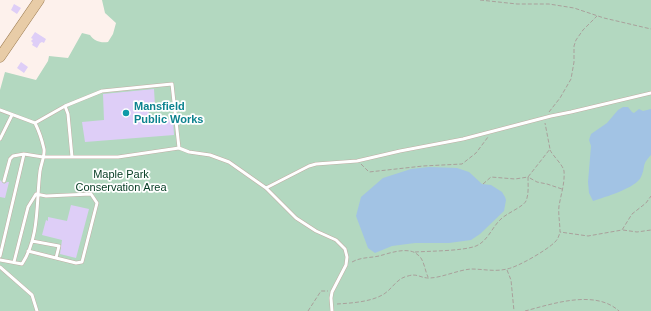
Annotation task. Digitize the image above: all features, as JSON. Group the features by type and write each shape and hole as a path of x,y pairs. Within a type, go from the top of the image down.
{"main road":[{"path":"0,57 39,0"}],"lane":[{"path":"0,110 35,123 66,106 102,91 172,84 180,148"},
{"path":"266,188 309,166 316,164 357,161 464,138 544,117 572,112 651,93"},
{"path":"66,106 72,157"},
{"path":"0,140 1,134 12,115"},
{"path":"0,260 22,264 36,228 40,171 44,151 35,123"},
{"path":"4,181 10,159 13,156 24,154 43,157 118,157 180,148 189,152 210,155 229,162 266,188 296,218 316,231 336,240 345,249 347,257 346,265 330,298 332,311"},
{"path":"0,256 24,154"},
{"path":"14,262 28,207 36,194 38,194"},
{"path":"28,251 76,263 82,262 97,203 91,194 46,196 38,194"},
{"path":"32,241 59,246 56,258"},
{"path":"0,267 32,295 37,311"}],"path":[{"path":"480,0 517,4 549,4 574,8 597,16 651,29"},
{"path":"331,304 377,298 386,293 394,284 404,277 414,274 429,278 470,269 507,270 534,257 554,243 560,232 559,207 563,189 564,170 550,149 544,117 560,98 571,79 574,62 574,46 576,40 583,30 597,16"},
{"path":"357,161 369,172 423,166 462,164 476,154 494,131"},
{"path":"346,265 358,259 379,256 396,251 415,252 478,246 485,240 494,226 501,219 525,203 528,196 528,177 550,149"},
{"path":"483,184 491,177 515,179 528,177 537,182 563,189"},
{"path":"622,230 632,214 646,203 651,196"},
{"path":"560,232 588,236 622,230 637,232 651,230"},
{"path":"415,252 420,256 429,278"},
{"path":"507,270 511,280 514,311"},
{"path":"308,311 321,291 332,292"},
{"path":"525,311 563,301 590,300 607,303 619,311"}],"green space":[{"name":"Maple Park Conservation Area","path":"102,0 651,0 651,311 0,311 0,90 5,72 36,80 48,61 49,56 68,58 82,33 90,35 93,39 98,41 108,42 113,34 116,23 105,13"}],"water":[{"path":"623,107 628,107 634,113 639,109 643,111 651,109 651,155 646,161 641,177 633,185 620,192 593,201 589,193 588,182 591,146 589,140 591,134 607,123 618,110"},
{"path":"429,167 457,168 469,172 482,184 491,185 502,192 506,200 504,211 480,234 471,240 449,243 415,243 392,246 375,253 368,248 356,216 361,197 383,178 411,169"}],"building":[{"path":"14,4 21,8 17,14 11,10"},
{"path":"35,32 46,39 44,43 40,43 37,48 32,45 33,43 31,41 33,39 31,38"},
{"path":"21,62 28,67 24,73 17,68"},
{"name":"Mansfield Public Works","path":"154,89 155,106 148,107 150,122 173,119 174,135 85,142 82,122 104,120 103,94"},
{"path":"0,180 4,184 9,182 5,198 0,197"},
{"path":"71,205 89,209 76,258 60,254 62,240 42,235 46,220 48,221 48,217 67,221"}],"place":[{"name":"Mansfield Public Works","path":"126,113"}]}
